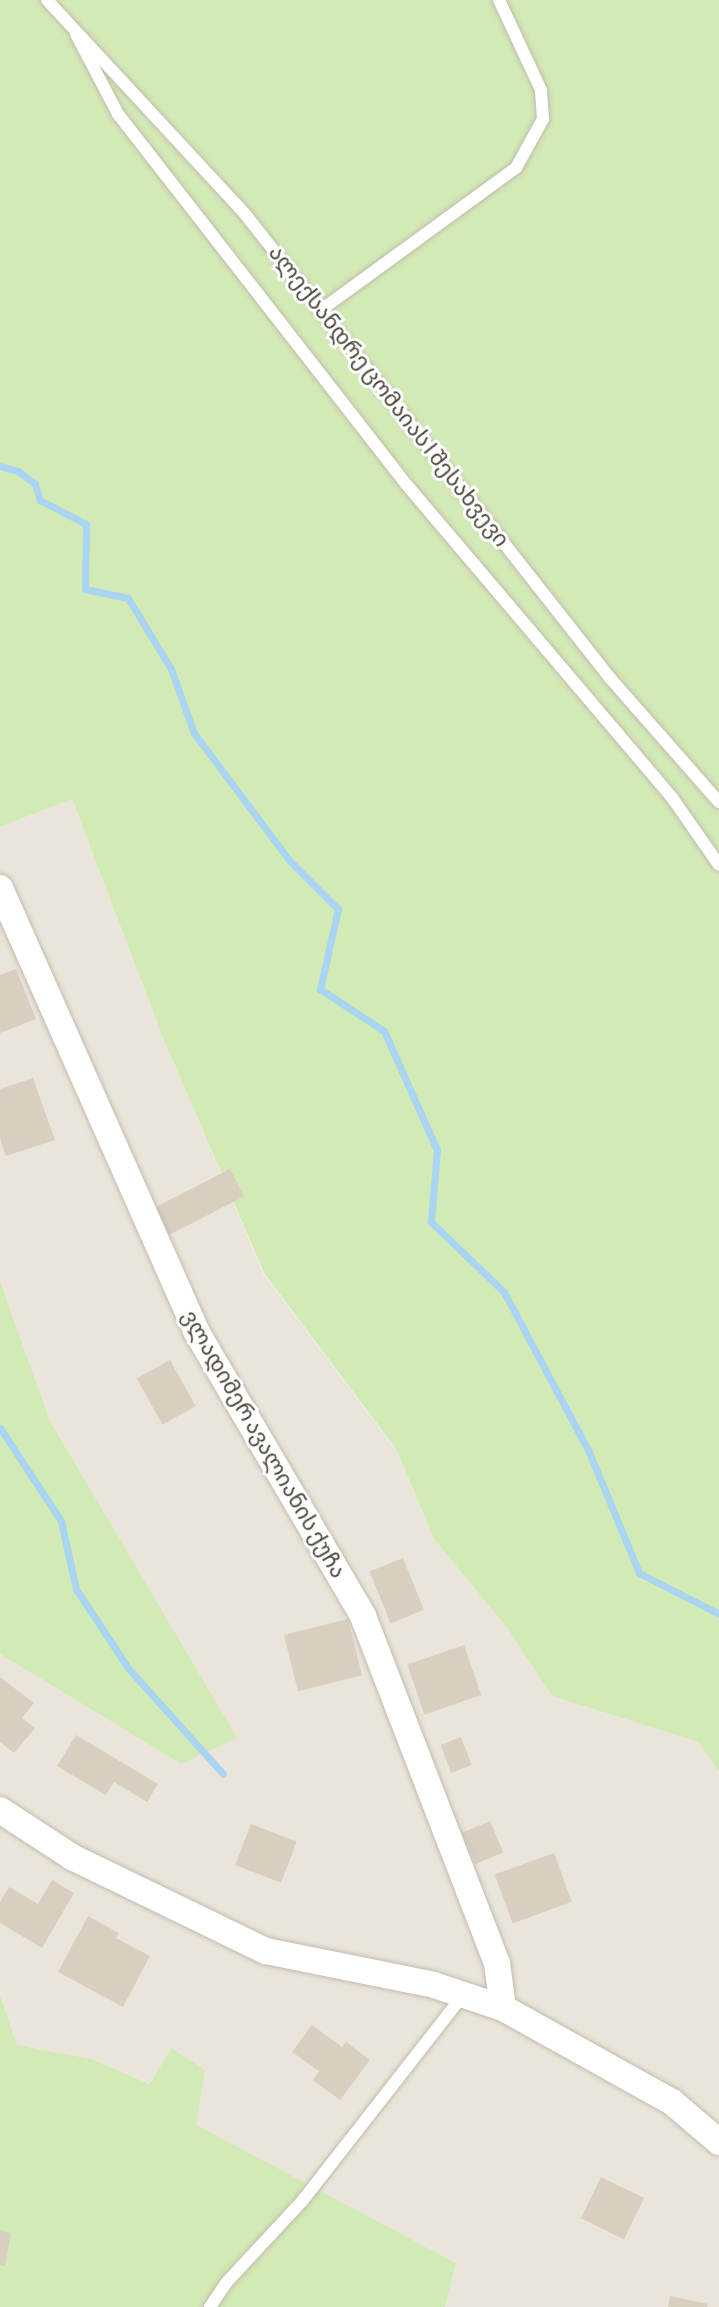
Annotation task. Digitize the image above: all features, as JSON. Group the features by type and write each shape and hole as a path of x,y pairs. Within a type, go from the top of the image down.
{"street":[{"name":"ვლადიმერ ავალიანის ქუჩა","path":"0,888 196,1331 363,1616 497,1963 503,2008"},
{"path":"0,1810 72,1857 266,1951 434,1985 503,2008 672,2102 719,2142"}],"lane":[{"name":"ალექსანდრე ცომაიას I შესახვევი","path":"47,0 245,214 610,678 719,802"},
{"path":"321,310 516,168 543,119 541,90 499,0"},
{"path":"76,34 118,114 406,484 673,799 719,865"},
{"path":"210,2307 226,2283 303,2200 463,1995"}],"shaded area":[{"path":"72,799 163,1038 263,1273 396,1450 434,1539 507,1628 552,1696 698,1742 719,1771 719,2307 445,2307 456,2263 196,2126 170,2049 151,2084 92,2059 17,2045 0,1993 0,1654 181,1764 236,1738 50,1421 0,1281 0,827"}],"green space":[{"path":"0,0 719,0 719,1771 698,1742 552,1696 507,1628 434,1539 396,1449 264,1273 163,1038 72,799 0,827"},
{"path":"0,1281 50,1421 237,1738 181,1764 0,1654"},
{"path":"0,1994 17,2045 92,2059 150,2084 171,2048 205,2070 196,2125 456,2263 445,2307 0,2307"}],"building":[{"path":"16,969 36,1019 0,1033 0,975"},
{"path":"33,1078 55,1140 6,1156 0,1138 0,1089"},
{"path":"230,1169 244,1197 169,1235 155,1207"},
{"path":"170,1360 196,1406 162,1425 137,1378"},
{"path":"403,1558 424,1610 391,1623 370,1571"},
{"path":"348,1619 362,1675 298,1691 284,1635"},
{"path":"464,1645 481,1695 425,1715 407,1665"},
{"path":"0,1677 34,1703 22,1718 35,1728 14,1753 0,1742"},
{"path":"76,1735 158,1784 147,1802 114,1782 106,1795 57,1766"},
{"path":"461,1737 472,1765 451,1773 440,1745"},
{"path":"490,1821 503,1852 476,1864 462,1833"},
{"path":"251,1824 297,1842 281,1883 235,1865"},
{"path":"554,1853 572,1902 513,1923 495,1875"},
{"path":"52,1880 74,1893 42,1948 0,1923 0,1902 9,1887 38,1904"},
{"path":"88,1916 119,1933 116,1938 150,1956 123,2007 58,1972"},
{"path":"312,2025 342,2047 346,2042 370,2060 340,2100 313,2080 319,2071 292,2052"},
{"path":"601,2177 644,2198 624,2239 581,2218"},
{"path":"0,2231 11,2233 5,2266 0,2265"},
{"path":"670,2296 708,2304 707,2307 668,2307"}],"waterway":[{"path":"0,466 18,471 35,484 40,500 86,524 85,589 128,598 171,669 194,733 289,860 338,909 320,989 384,1031 437,1150 431,1222 504,1292 589,1452 639,1573 719,1614"},
{"path":"0,1428 61,1521 76,1589 128,1668 223,1774"}]}
